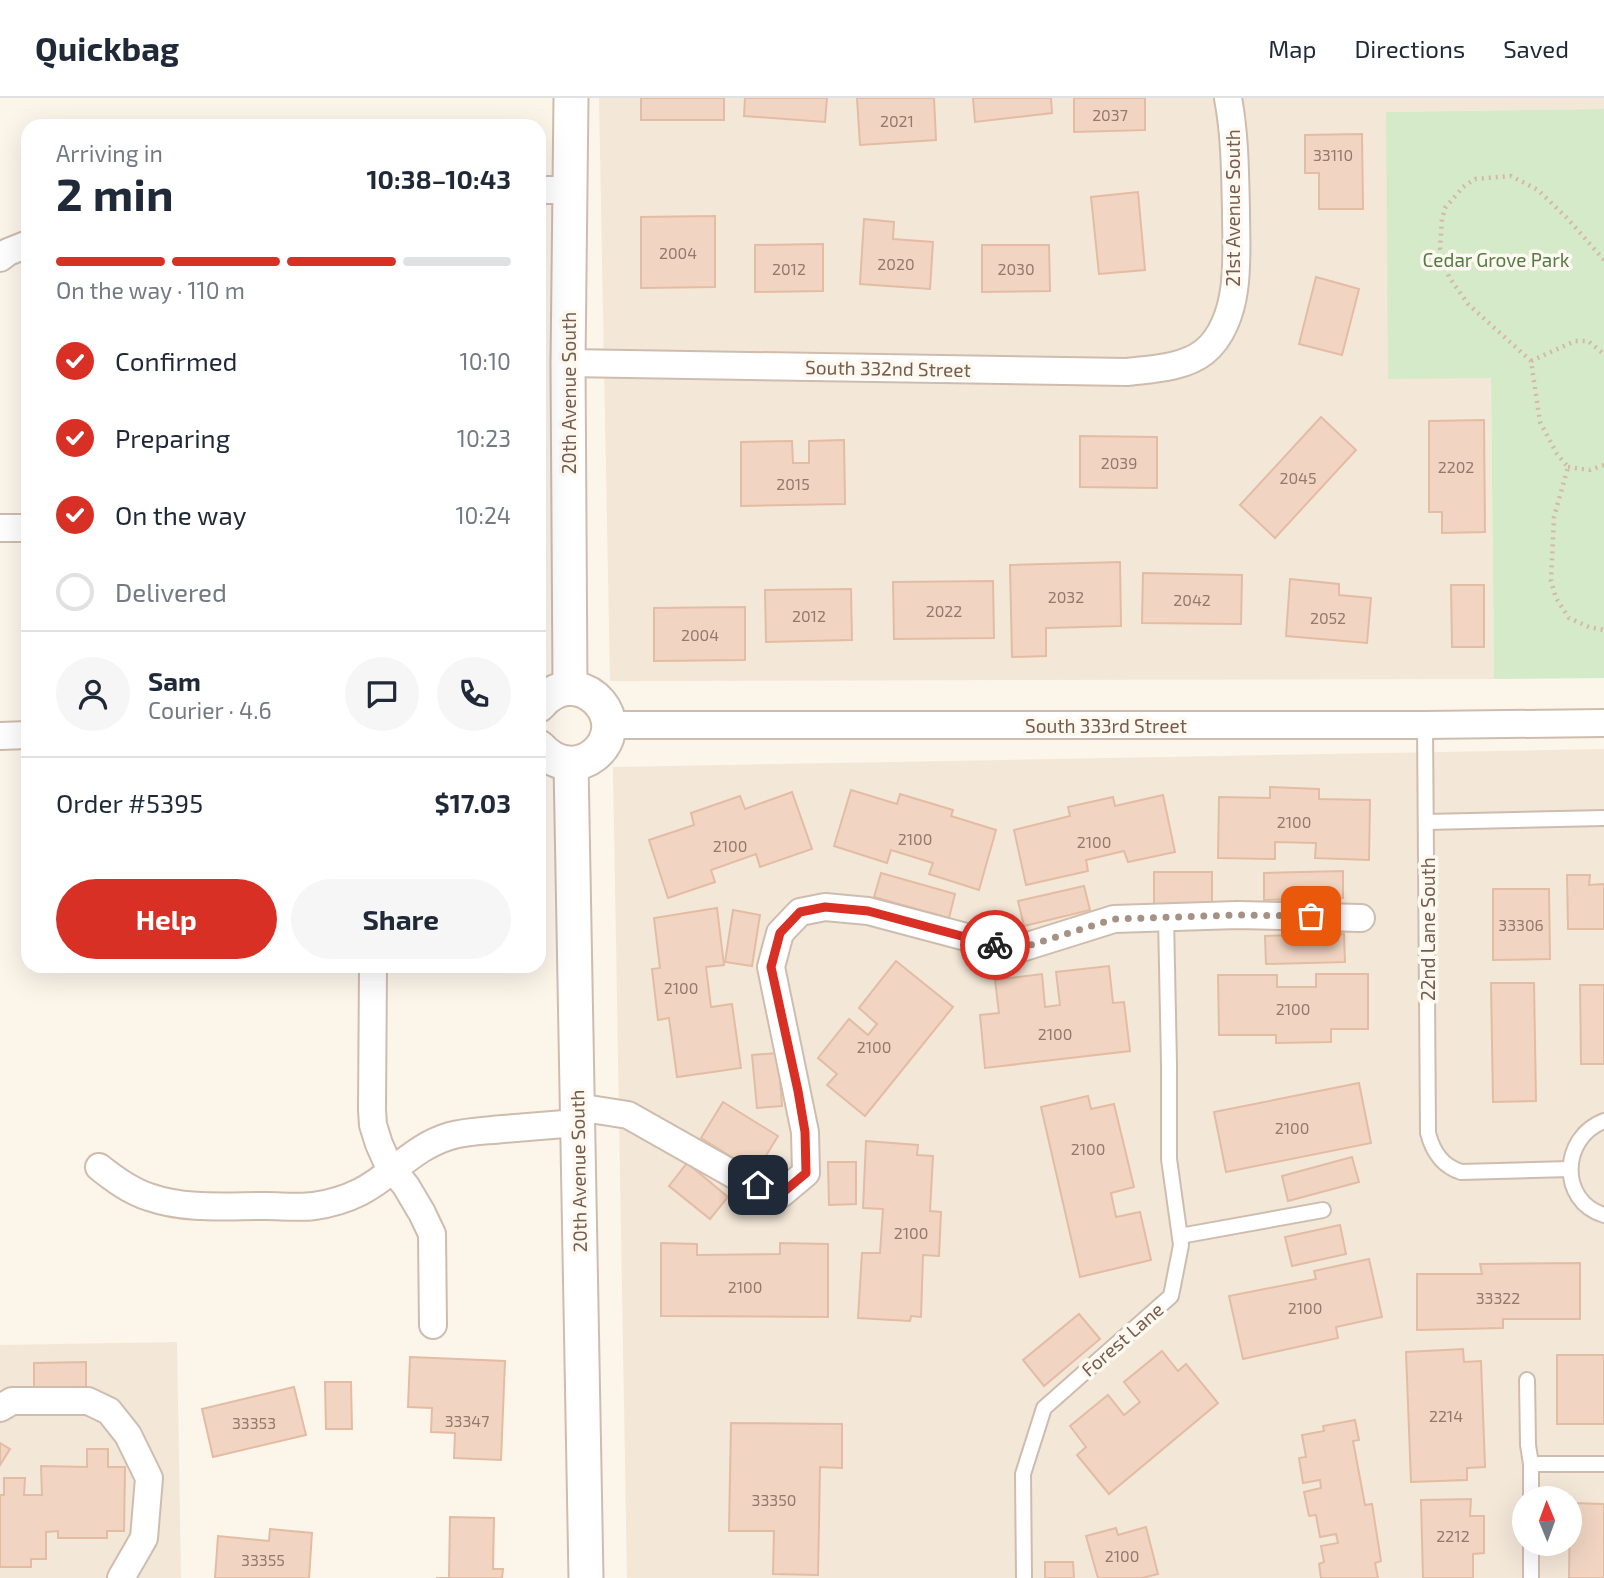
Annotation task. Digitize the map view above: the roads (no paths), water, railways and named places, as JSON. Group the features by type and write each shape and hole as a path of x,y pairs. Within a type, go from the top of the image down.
{"street":[{"name":"20th Avenue South","path":"570,98 554,190 568,363 570,688"},
{"name":"21st Avenue South","path":"1204,352 1227,319 1234,293 1235,151 1228,98"},
{"path":"0,258 21,247"},
{"name":"South 332nd Street","path":"568,363 1128,372 1185,362 1204,352"},
{"path":"0,528 21,528"},
{"path":"546,696 570,688 583,690 594,696 608,719 604,744 595,755 584,762 558,762 546,755"},
{"name":"South 333rd Street","path":"608,725 1604,723"},
{"path":"0,736 21,735"},
{"name":"20th Avenue South","path":"571,764 586,1578"},
{"path":"99,1167 130,1189 148,1197 185,1206 312,1206 358,1193 411,1155 450,1136 577,1115 628,1115 736,1176 781,1194 806,1173 805,1132 771,967 780,933 800,912 825,907 868,911 1015,950 1114,919 1237,915 1361,918"},
{"path":"373,973 373,1125 379,1144 393,1170 406,1186 432,1234 433,1325"},
{"path":"0,1408 12,1401 88,1401 109,1411 128,1435 149,1478 144,1538 121,1578"}],"lane":[{"name":"22nd Lane South","path":"1425,725 1428,1133 1431,1143 1440,1160 1451,1169 1461,1172 1570,1170"},
{"path":"1426,822 1604,818"},
{"name":"Forest Lane","path":"1024,1578 1023,1474 1044,1408 1171,1296 1181,1245 1168,1159 1166,917"},
{"path":"1604,1121 1588,1129 1579,1139 1572,1153 1570,1170 1577,1193 1586,1204 1604,1215"},
{"path":"1180,1236 1323,1210"},
{"path":"1527,1380 1531,1486"},
{"path":"1531,1464 1604,1464"},
{"path":"1531,1556 1531,1578"}],"park label":[{"name":"Cedar Grove Park","path":"1496,259"}]}
